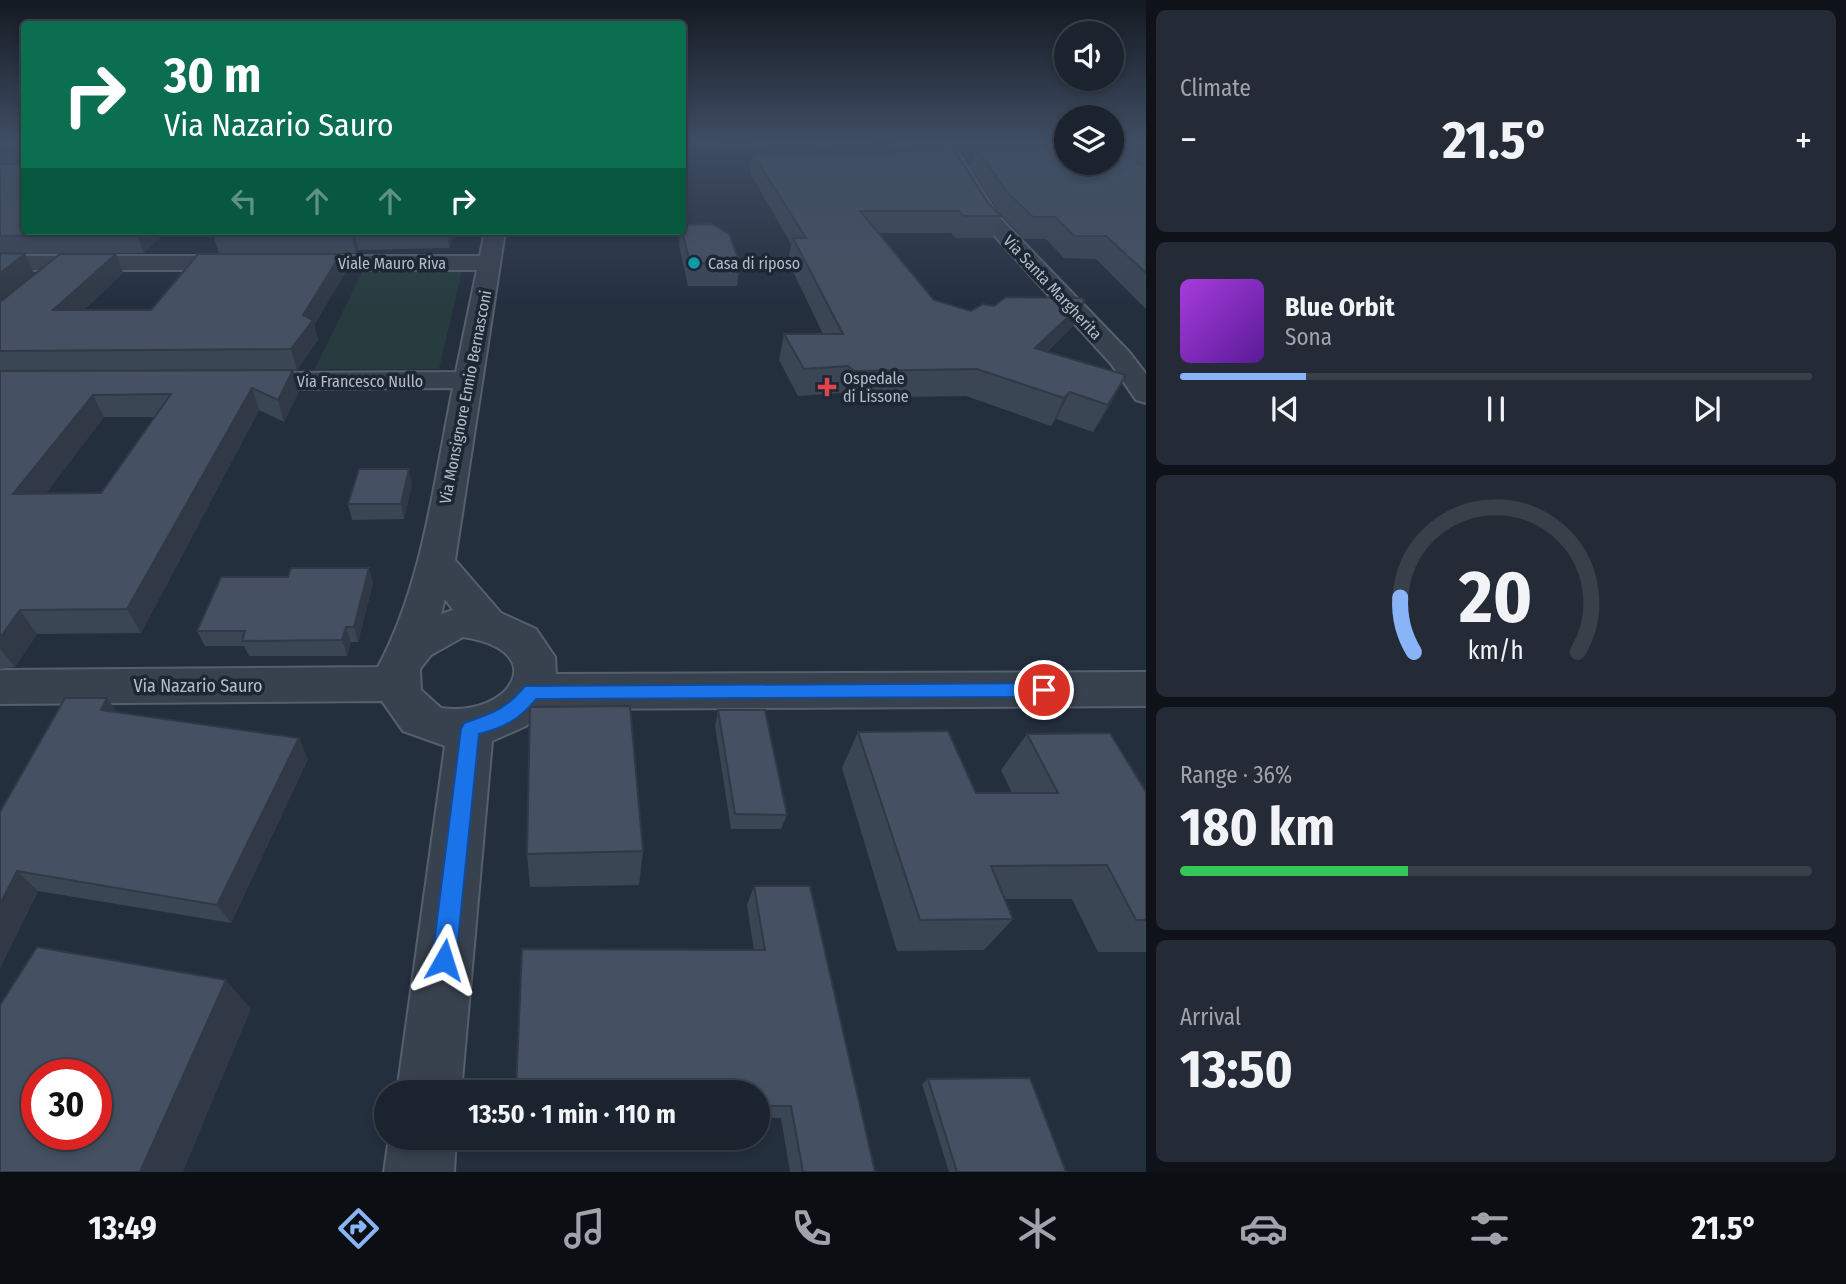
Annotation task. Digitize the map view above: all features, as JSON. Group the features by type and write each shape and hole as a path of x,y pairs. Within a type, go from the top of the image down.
{"street":[{"name":"Via Santa Margherita","path":"979,196 999,229 1121,359 1146,394"},
{"name":"Via Monsignore Ennio Bernasconi","path":"404,665 436,562 494,235"},
{"name":"Viale Mauro Riva","path":"0,263 489,263"},
{"path":"31,289 62,263"},
{"name":"Via Francesco Nullo","path":"223,381 469,380"},
{"path":"436,562 486,623"},
{"name":"Via Nazario Sauro","path":"0,687 404,665 446,626 486,623 507,629 523,640 534,656 537,672 531,692"},
{"path":"404,665 402,702 422,720 443,728 470,729 495,723 517,709 531,692 1146,690"},
{"path":"430,1080 470,729"},
{"path":"419,1172 422,1150"}],"green space":[{"path":"462,271 439,369 315,369 362,272"}],"building":[{"path":"0,196 21,196 21,235 137,235 0,236"},
{"path":"779,196 983,196 1001,216 964,216 959,211 860,211 934,300 971,311 983,304 994,306 1006,297 1082,298 1085,301 1035,348 1126,375 1108,405 1070,392 1064,398 977,369 854,371 848,366 804,369 784,334 843,334 793,238 806,238"},
{"path":"1011,196 1146,196 1146,273 1106,236 1074,236 1055,217 1033,217"},
{"path":"712,224 729,234 740,263 690,263 683,235 686,235 686,225"},
{"path":"0,253 25,254 0,273"},
{"path":"60,254 116,254 53,310 151,310 198,254 341,254 303,315 313,320 291,349 0,351 0,302"},
{"path":"293,370 278,400 252,388 127,609 20,610 0,638 0,371","holes":["171,394 101,493 13,494 93,395"]},
{"path":"359,469 409,469 401,504 348,504"},
{"path":"291,568 369,568 354,627 346,627 342,640 242,641 245,631 197,631 221,577 288,577"},
{"path":"65,698 107,698 101,710 299,738 217,905 17,871 0,904 0,812"},
{"path":"630,706 643,851 527,854 530,707"},
{"path":"718,710 765,710 787,815 735,814"},
{"path":"948,731 976,793 1058,793 1027,734 1110,733 1146,792 1146,920 1136,920 1107,865 991,866 1013,919 920,920 858,732"},
{"path":"754,886 810,886 875,1172 803,1172 791,1106 770,1106 770,1080 517,1080 522,949 765,950"},
{"path":"37,947 226,980 140,1172 0,1172 0,1005"},
{"path":"1030,1078 1066,1172 957,1172 928,1079"}],"place":[{"name":"Casa di riposo","path":"694,263"},
{"name":"Ospedale di Lissone","path":"827,387"}],"route":[{"path":"444,960 470,729 495,723 517,709 531,692 1044,690"}]}
